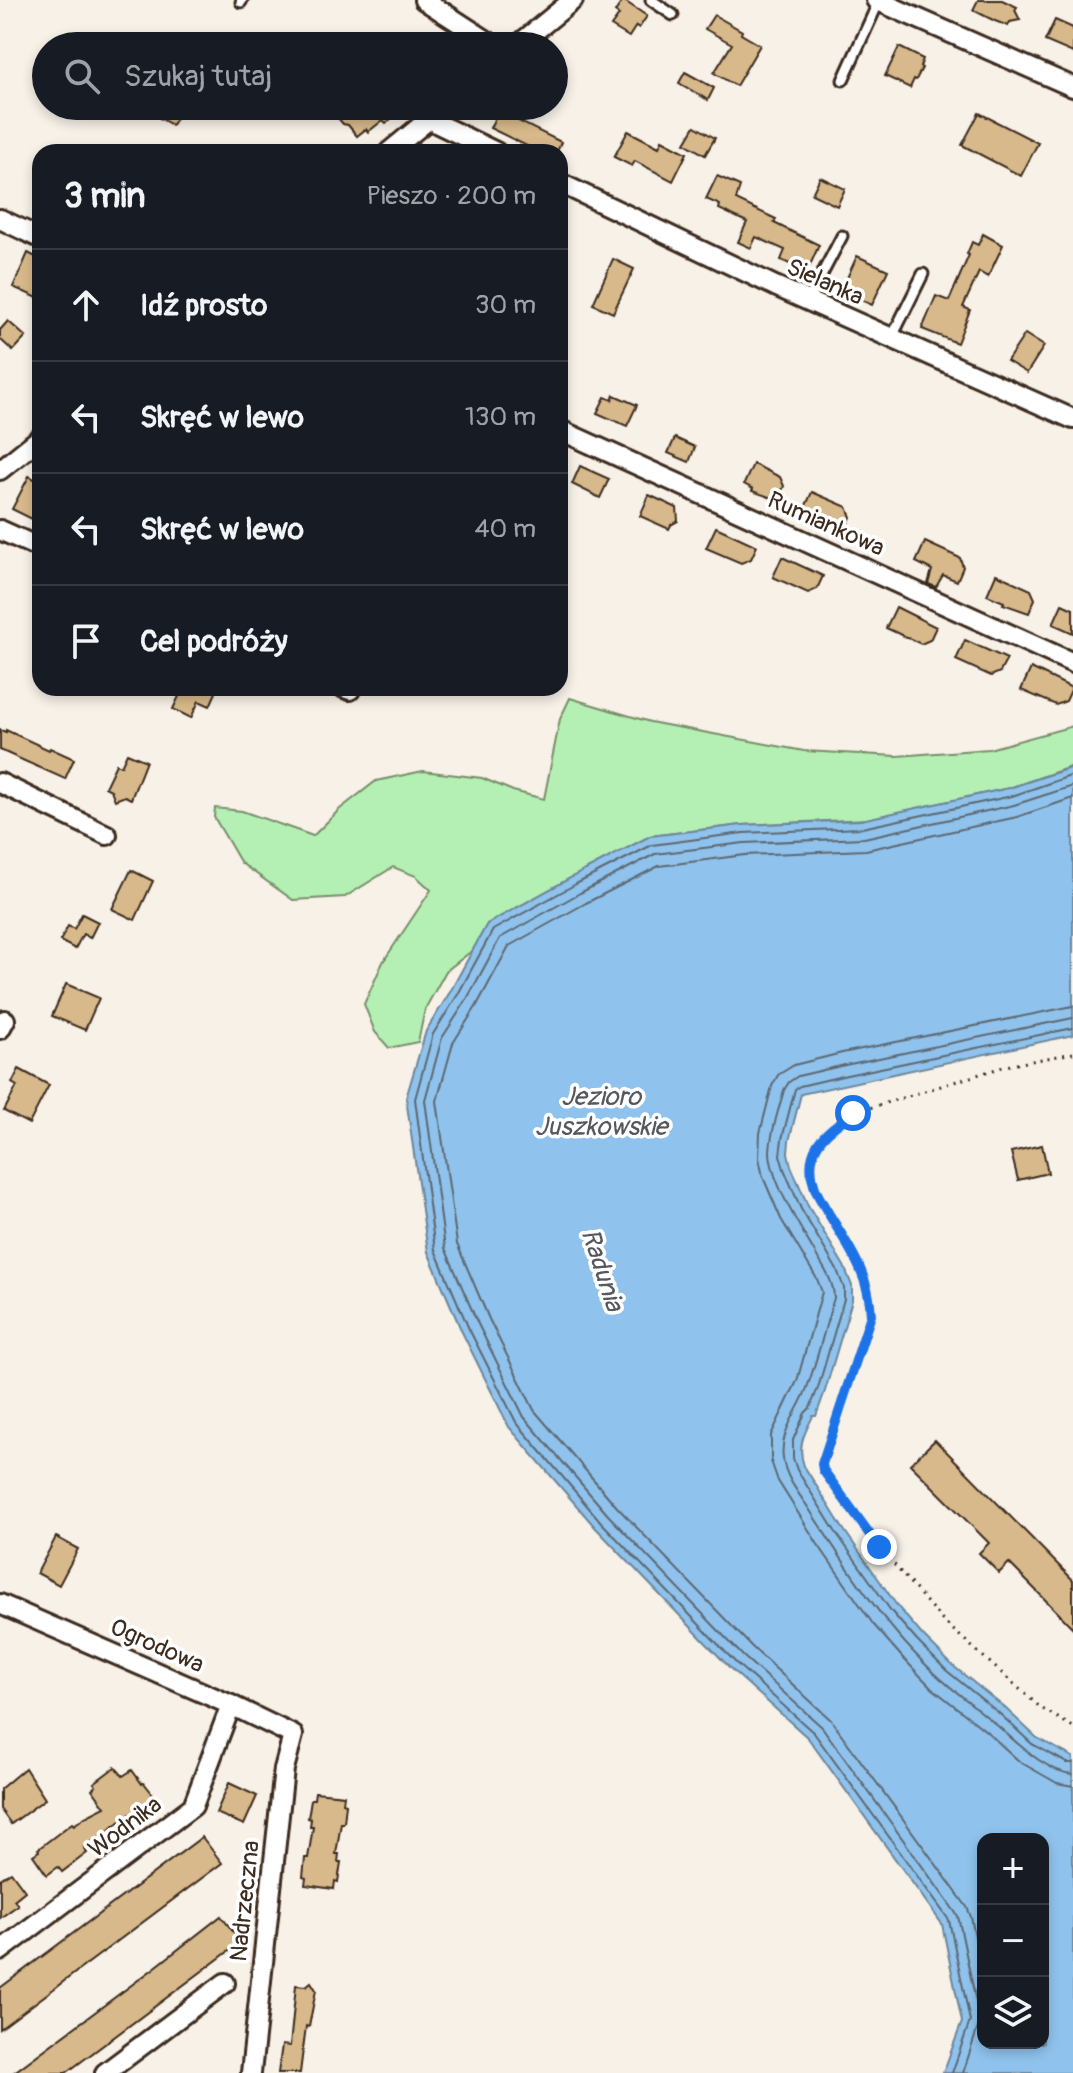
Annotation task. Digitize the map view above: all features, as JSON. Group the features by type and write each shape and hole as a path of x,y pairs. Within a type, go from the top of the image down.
{"street":[{"path":"424,0 473,32"},
{"path":"534,32 573,0"},
{"path":"877,1 1073,87"},
{"path":"399,144 428,120"},
{"path":"438,120 438,124 479,144"},
{"name":"Sielanka","path":"568,187 808,301 1073,419"},
{"path":"0,219 32,234"},
{"name":"Rumiankowa","path":"568,434 1073,663"},
{"path":"0,470 32,444"},
{"path":"0,530 32,544"},
{"path":"0,783 107,835"},
{"name":"Ogrodowa","path":"0,1604 293,1735"},
{"name":"Wodnika","path":"0,1951 193,1806 231,1705"},
{"name":"Nadrzeczna","path":"251,2073 284,1769 293,1735"},
{"path":"105,2073 225,1983"}],"lane":[{"path":"651,0 673,15"},
{"path":"843,80 877,1"},
{"path":"808,301 842,236"},
{"path":"892,337 923,274"}],"path":[{"path":"1073,1053 1006,1066 853,1113 825,1133 810,1162 816,1191 862,1270 871,1315 822,1464 823,1470 879,1547 942,1620 1041,1708 1073,1727"}],"green space":[{"path":"570,698 650,722 804,751 897,756 989,749 1073,726 1073,766 1009,788 868,819 742,825 650,836 487,924 473,950 446,971 425,1009 418,1042 389,1048 375,1032 364,1004 383,962 431,890 416,876 393,867 345,897 293,900 241,863 214,817 215,808 242,811 313,836 340,809 376,781 423,771 482,778 544,799 560,719"}],"water":[{"name":"Jezioro Juszkowskie","path":"1073,767 1073,1035 801,1094 788,1153 808,1206 844,1266 852,1286 852,1300 825,1391 816,1416 813,1416 802,1440 804,1466 898,1607 923,1636 1037,1738 1073,1757 1073,2073 943,2073 962,2022 942,1924 808,1738 731,1669 595,1527 509,1427 462,1332 428,1252 406,1098 426,1031 487,924 650,836 742,825 861,820 1009,788"}],"building":[{"path":"623,0 647,16 629,37 611,26 619,15 615,12"},
{"path":"978,0 1002,0 1017,7 1015,10 1020,20 1010,22 1008,26 995,21 973,10"},
{"path":"714,15 760,45 736,86 714,73 732,44 705,29"},
{"path":"1055,20 1073,28 1073,53 1045,41"},
{"path":"899,47 923,59 922,68 910,88 885,76"},
{"path":"685,72 714,88 708,100 679,83"},
{"path":"979,113 1038,143 1021,176 962,145"},
{"path":"340,120 383,120 357,136 348,125"},
{"path":"494,120 516,120 561,142 523,144 490,128"},
{"path":"695,126 715,138 705,155 685,143"},
{"path":"628,131 659,147 662,140 687,153 673,181 635,161 632,166 614,157"},
{"path":"717,176 740,186 736,200 819,245 807,272 781,260 785,250 756,237 751,248 738,242 747,222 706,199"},
{"path":"820,177 845,189 837,206 812,194"},
{"path":"983,234 1003,245 988,277 979,272 963,307 970,310 957,343 922,329 936,296 949,301 972,242 978,245"},
{"path":"28,253 32,255 32,295 13,287"},
{"path":"857,256 888,270 872,305 841,291"},
{"path":"613,259 634,269 613,313 593,304"},
{"path":"8,321 26,337 13,351 0,339 0,330"},
{"path":"1025,334 1044,346 1027,373 1007,361"},
{"path":"614,395 637,405 627,426 597,413 605,397 612,400"},
{"path":"675,438 695,447 689,462 668,453"},
{"path":"753,464 780,477 784,486 778,500 752,491 744,484"},
{"path":"580,466 609,479 600,498 572,484"},
{"path":"29,476 32,478 32,519 12,509"},
{"path":"812,492 847,507 851,517 845,530 803,512"},
{"path":"649,495 677,508 678,521 669,529 640,516"},
{"path":"716,527 757,546 751,559 741,563 706,548"},
{"path":"925,542 960,558 963,567 957,581 943,575 936,587 928,584 932,570 916,562"},
{"path":"782,557 823,576 817,589 808,593 773,577"},
{"path":"996,574 1031,590 1035,599 1029,613 987,595"},
{"path":"1062,604 1073,609 1073,633 1053,624"},
{"path":"896,607 936,627 930,640 921,644 886,628"},
{"path":"965,640 1007,659 1000,672 991,676 956,660"},
{"path":"1031,668 1072,688 1066,701 1056,705 1021,690"},
{"path":"179,696 214,696 210,706 199,701 191,718 173,709"},
{"path":"0,730 74,759 65,779 0,750"},
{"path":"127,753 146,761 131,799 125,796 115,800 111,790 105,787 116,764 121,766"},
{"path":"131,870 153,881 135,920 112,909"},
{"path":"82,914 98,922 90,938 83,934 75,949 60,941 68,926 74,929"},
{"path":"66,984 99,998 85,1030 52,1016"},
{"path":"19,1069 49,1085 29,1124 4,1111 17,1086 12,1083"},
{"path":"1042,1145 1048,1173 1018,1180 1011,1152"},
{"path":"935,1440 1073,1580 1073,1628 1009,1563 999,1573 979,1553 989,1543 910,1464"},
{"path":"56,1537 78,1549 59,1585 37,1573"},
{"path":"115,1767 123,1776 132,1770 156,1798 142,1811 139,1808 84,1848 87,1853 62,1872 58,1867 47,1875 33,1855 72,1823 74,1825 105,1807 92,1789 96,1786 94,1783"},
{"path":"25,1768 45,1799 11,1824 0,1809 0,1789"},
{"path":"229,1783 257,1796 244,1825 216,1813"},
{"path":"315,1792 344,1795 343,1803 346,1804 336,1854 339,1854 338,1862 341,1862 334,1889 305,1885 306,1878 303,1877 313,1827 310,1827 311,1819 308,1818"},
{"path":"202,1837 222,1863 0,2029 0,1988"},
{"path":"11,1872 25,1891 14,1900 18,1905 0,1918 0,1879"},
{"path":"221,1916 241,1942 66,2073 13,2073 153,1969"},
{"path":"311,1982 316,1990 309,2027 306,2026 300,2073 278,2073 282,2045 290,2046 296,1985 306,1986"}],"route":[{"path":"853,1113 825,1133 810,1162 816,1191 862,1270 871,1315 822,1464 823,1470 879,1547"}],"water label":[{"name":"Radunia","path":"602,1270"}]}
